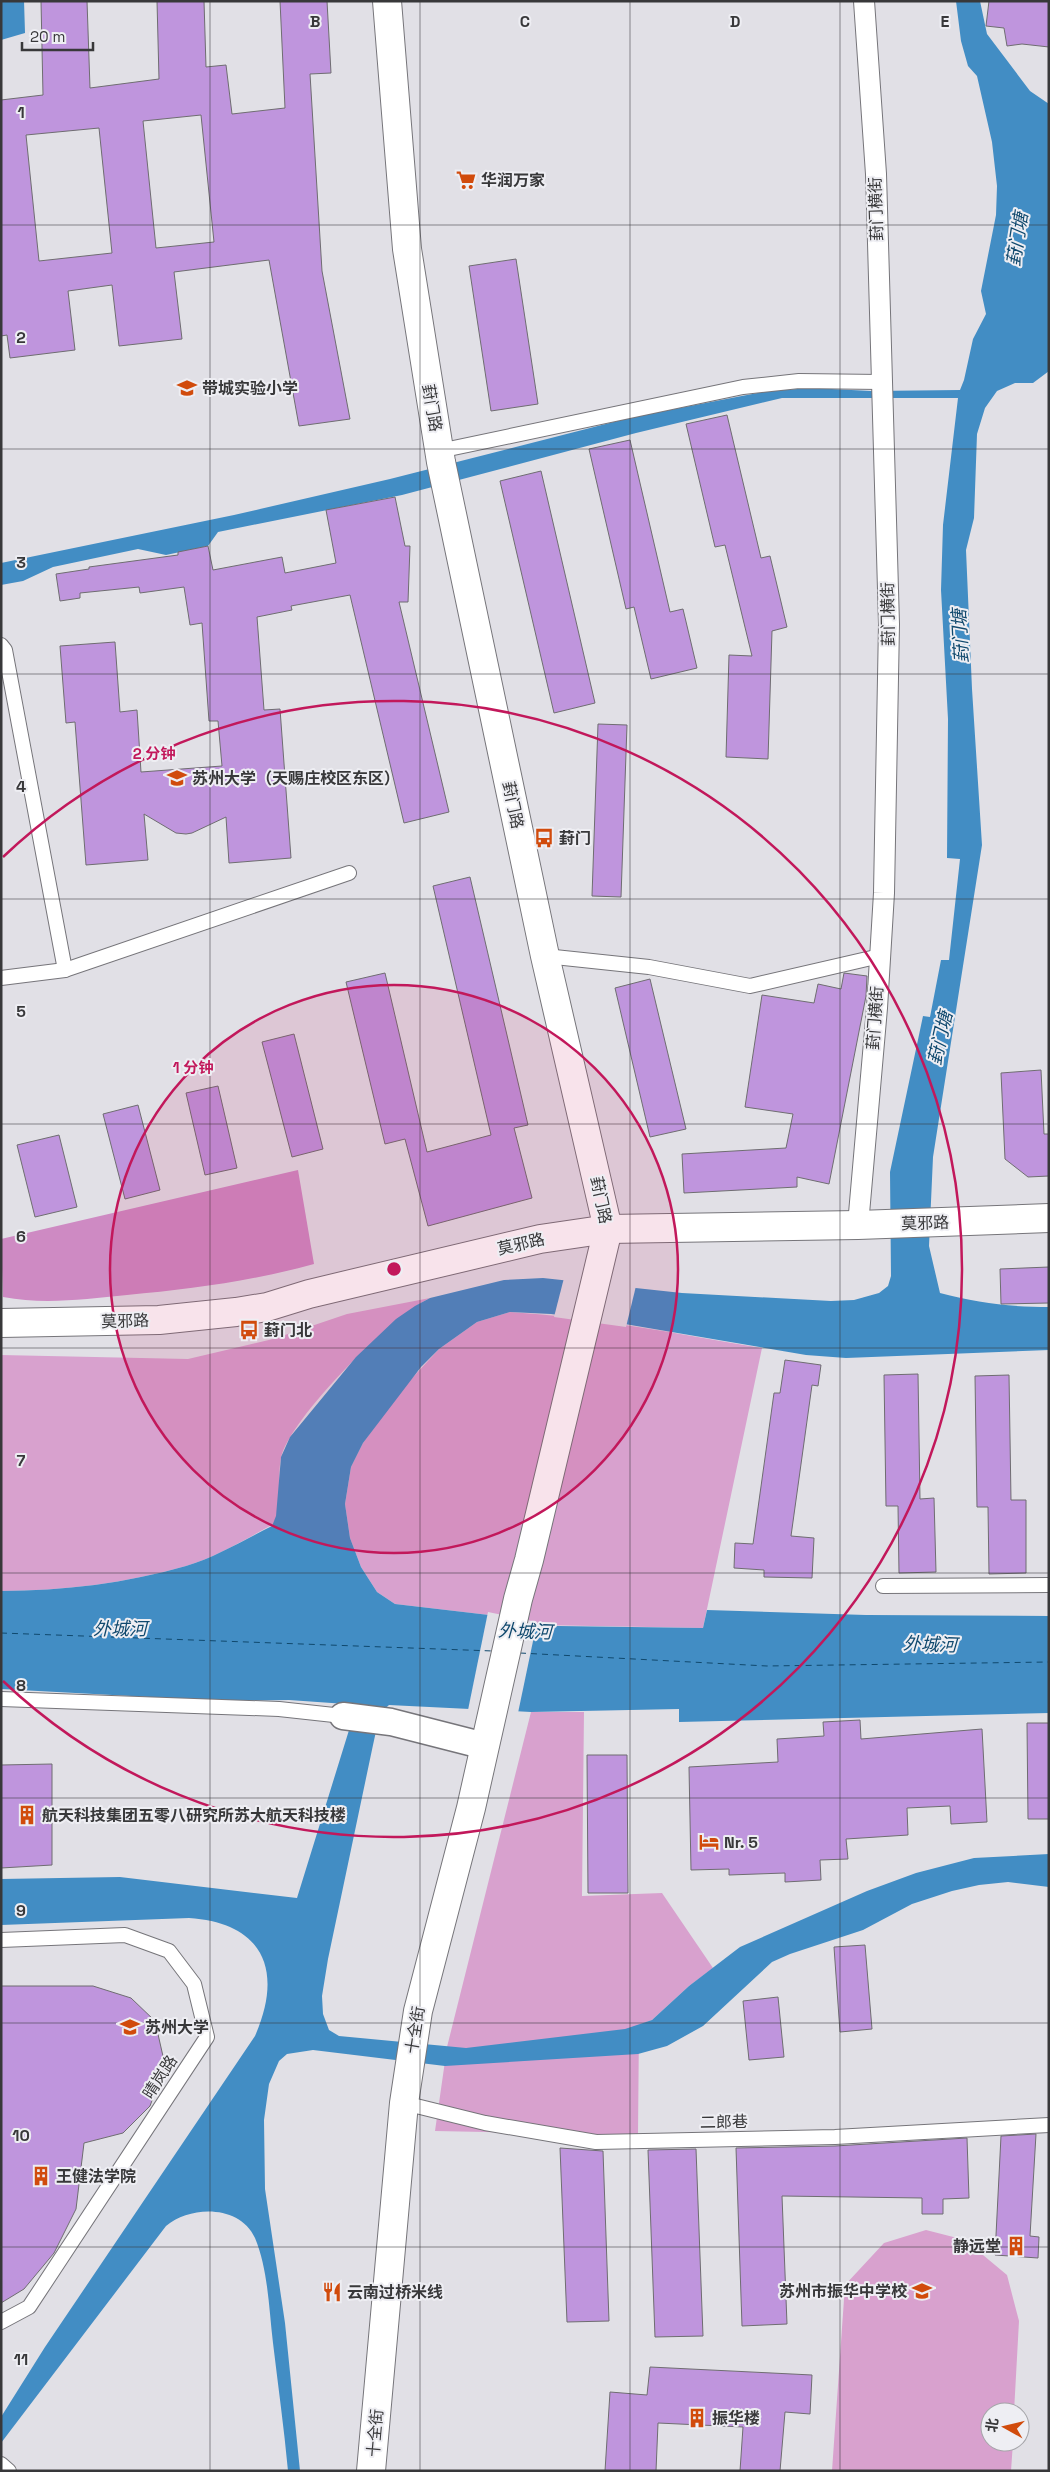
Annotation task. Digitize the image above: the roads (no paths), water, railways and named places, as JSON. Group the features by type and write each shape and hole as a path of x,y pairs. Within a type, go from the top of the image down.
{"main road":[{"name":"葑门路","path":"387,1 407,249 440,457 545,956 608,1229 529,1560 518,1598"},
{"name":"莫邪路","path":"1,1322 159,1320 243,1311 266,1307 540,1239 608,1229 867,1225 1049,1218"},
{"name":"十全街","path":"371,2471 408,2073 422,1994 471,1808 518,1598"}],"street":[{"name":"葑门横街","path":"864,1 876,174 889,624 884,893 867,1225"},
{"path":"343,1716 487,1738"}],"lane":[{"path":"440,457 743,387 799,381 881,390"},
{"path":"1,645 5,650 66,970"},
{"path":"1,978 66,970 349,873"},
{"path":"545,956 649,968 750,986 880,956"},
{"path":"883,1586 1049,1585"},
{"path":"1,1699 279,1709 343,1716"},
{"name":"晴岚路","path":"1,1940 125,1935 169,1951 194,1984 207,2036 29,2307 1,2322"},
{"name":"二郎巷","path":"404,2103 485,2123 596,2142 835,2137 1049,2125"},
{"path":"1,2464 9,2471"}],"water":[{"path":"1,1 24,1 25,33 1,40"},
{"path":"956,1 980,1 987,34 1030,91 1049,104 1049,371 1033,383 1015,383 997,391 985,408 977,434 974,518 966,550 972,689 982,845 933,1157 929,1246 940,1293 994,1304 1049,1307 1049,1350 846,1358 806,1355 613,1322 551,1314 510,1312 477,1322 439,1349 421,1367 363,1443 351,1467 345,1504 350,1538 361,1567 377,1592 395,1604 489,1615 537,1625 558,1626 703,1628 707,1610 866,1615 1049,1616 1049,1713 679,1722 679,1709 531,1712 389,1705 380,1713 373,1745 328,1959 322,1996 323,2014 329,2030 339,2036 466,2048 625,2029 652,2020 689,1986 740,1947 867,1891 916,1873 974,1858 1049,1854 1049,1887 1008,1882 979,1885 952,1891 912,1904 863,1930 790,1954 772,1962 703,2026 667,2046 638,2054 445,2066 313,2050 287,2054 279,2061 269,2084 264,2120 265,2189 285,2323 300,2471 288,2471 267,2289 259,2250 255,2238 248,2227 238,2219 227,2214 214,2212 188,2214 166,2226 1,2443 1,2417 45,2347 255,2036 264,2012 267,1990 266,1971 261,1954 250,1940 235,1929 214,1922 189,1918 1,1925 1,1879 120,1877 297,1898 354,1714 346,1704 289,1700 224,1701 1,1689 1,1591 71,1588 164,1572 208,1558 272,1526 276,1516 281,1457 290,1437 356,1357 396,1319 430,1298 504,1280 543,1278 682,1293 831,1301 854,1300 879,1293 888,1286 891,1276 890,1172 923,1016 930,1017 941,960 949,960 960,859 947,858 948,719 941,590 943,525 958,398 782,398 636,433 402,495 218,532 208,546 166,555 138,549 53,567 23,581 1,585 1,563 234,515 390,479 633,417 768,391 812,388 871,391 960,390 973,339 986,314 981,291 996,215 997,186 992,142 977,76 968,66 961,41"}],"place":[{"name":"华润万家","path":"466,180"},
{"name":"带城实验小学","path":"187,388"},
{"name":"苏州大学（天赐庄校区东区）","path":"177,778"},
{"name":"葑门","path":"544,838"},
{"name":"葑门北","path":"249,1330"},
{"name":"航天科技集团五零八研究所苏大航天科技楼","path":"27,1815"},
{"name":"Nr. 5","path":"709,1842"},
{"name":"苏州大学","path":"130,2027"},
{"name":"王健法学院","path":"41,2176"},
{"name":"静远堂","path":"1016,2246"},
{"name":"苏州市振华中学校","path":"922,2291"},
{"name":"云南过桥米线","path":"332,2292"},
{"name":"振华楼","path":"697,2418"}],"water label":[{"name":"葑门塘","path":"1017,239"},
{"name":"葑门塘","path":"960,636"},
{"name":"葑门塘","path":"940,1038"},
{"name":"外城河","path":"120,1628"},
{"name":"外城河","path":"525,1631"},
{"name":"外城河","path":"930,1644"}]}
